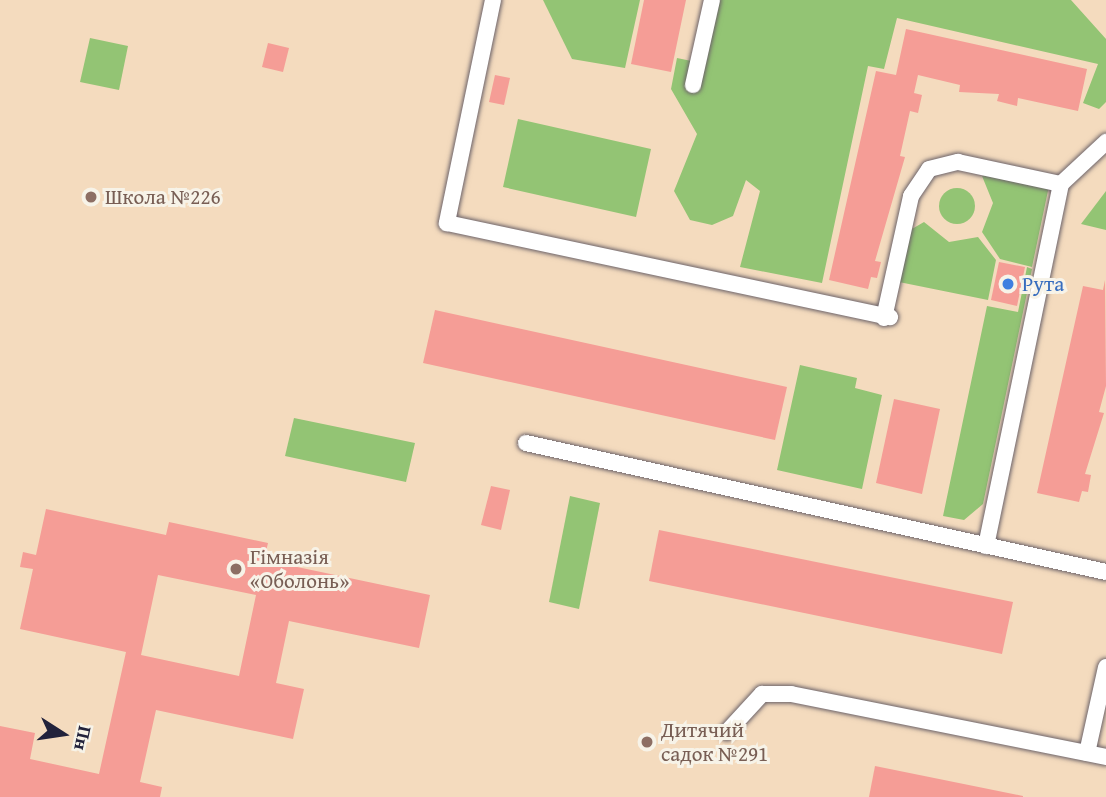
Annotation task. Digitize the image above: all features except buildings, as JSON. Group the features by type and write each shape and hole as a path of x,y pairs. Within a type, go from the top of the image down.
{"lane":[{"path":"493,0 447,223 887,317 911,196 929,169 958,162 1061,184"},
{"path":"693,85 712,0"},
{"path":"986,546 1061,184 1106,142"},
{"path":"526,443 1106,572"},
{"path":"1087,753 1106,667"},
{"path":"727,732 762,694 791,694 1106,757"}],"green space":[{"path":"543,0 640,0 625,68 572,59"},
{"path":"716,0 1071,0 1106,39 1106,102 1099,109 1083,103 1098,64 897,18 884,69 868,66 822,283 740,267 760,191 746,180 733,216 712,225 690,220 674,191 697,134 671,89 677,58 701,63"},
{"path":"90,38 128,46 119,90 80,82"},
{"path":"518,119 651,149 636,217 503,187"},
{"path":"1011,174 1049,186 1032,267 1000,259 982,232 993,203 982,176"},
{"path":"957,188 970,193 975,206 970,219 957,224 944,219 939,206 944,193"},
{"path":"1106,191 1106,230 1081,224"},
{"path":"924,222 949,242 978,237 996,260 988,300 894,281 905,233"},
{"path":"1027,267 1032,269 983,504 964,520 943,516 987,306 1018,312"},
{"path":"800,365 857,378 855,388 882,395 862,489 777,470"},
{"path":"294,418 415,443 406,482 285,456"},
{"path":"570,496 600,503 579,609 549,602"}],"place":[{"name":"Школа №226","path":"91,197"},
{"name":"Рута","path":"1008,284"},
{"name":"Гімназія «Оболонь»","path":"236,569"},
{"name":"Дитячий садок №291","path":"647,742"}]}
